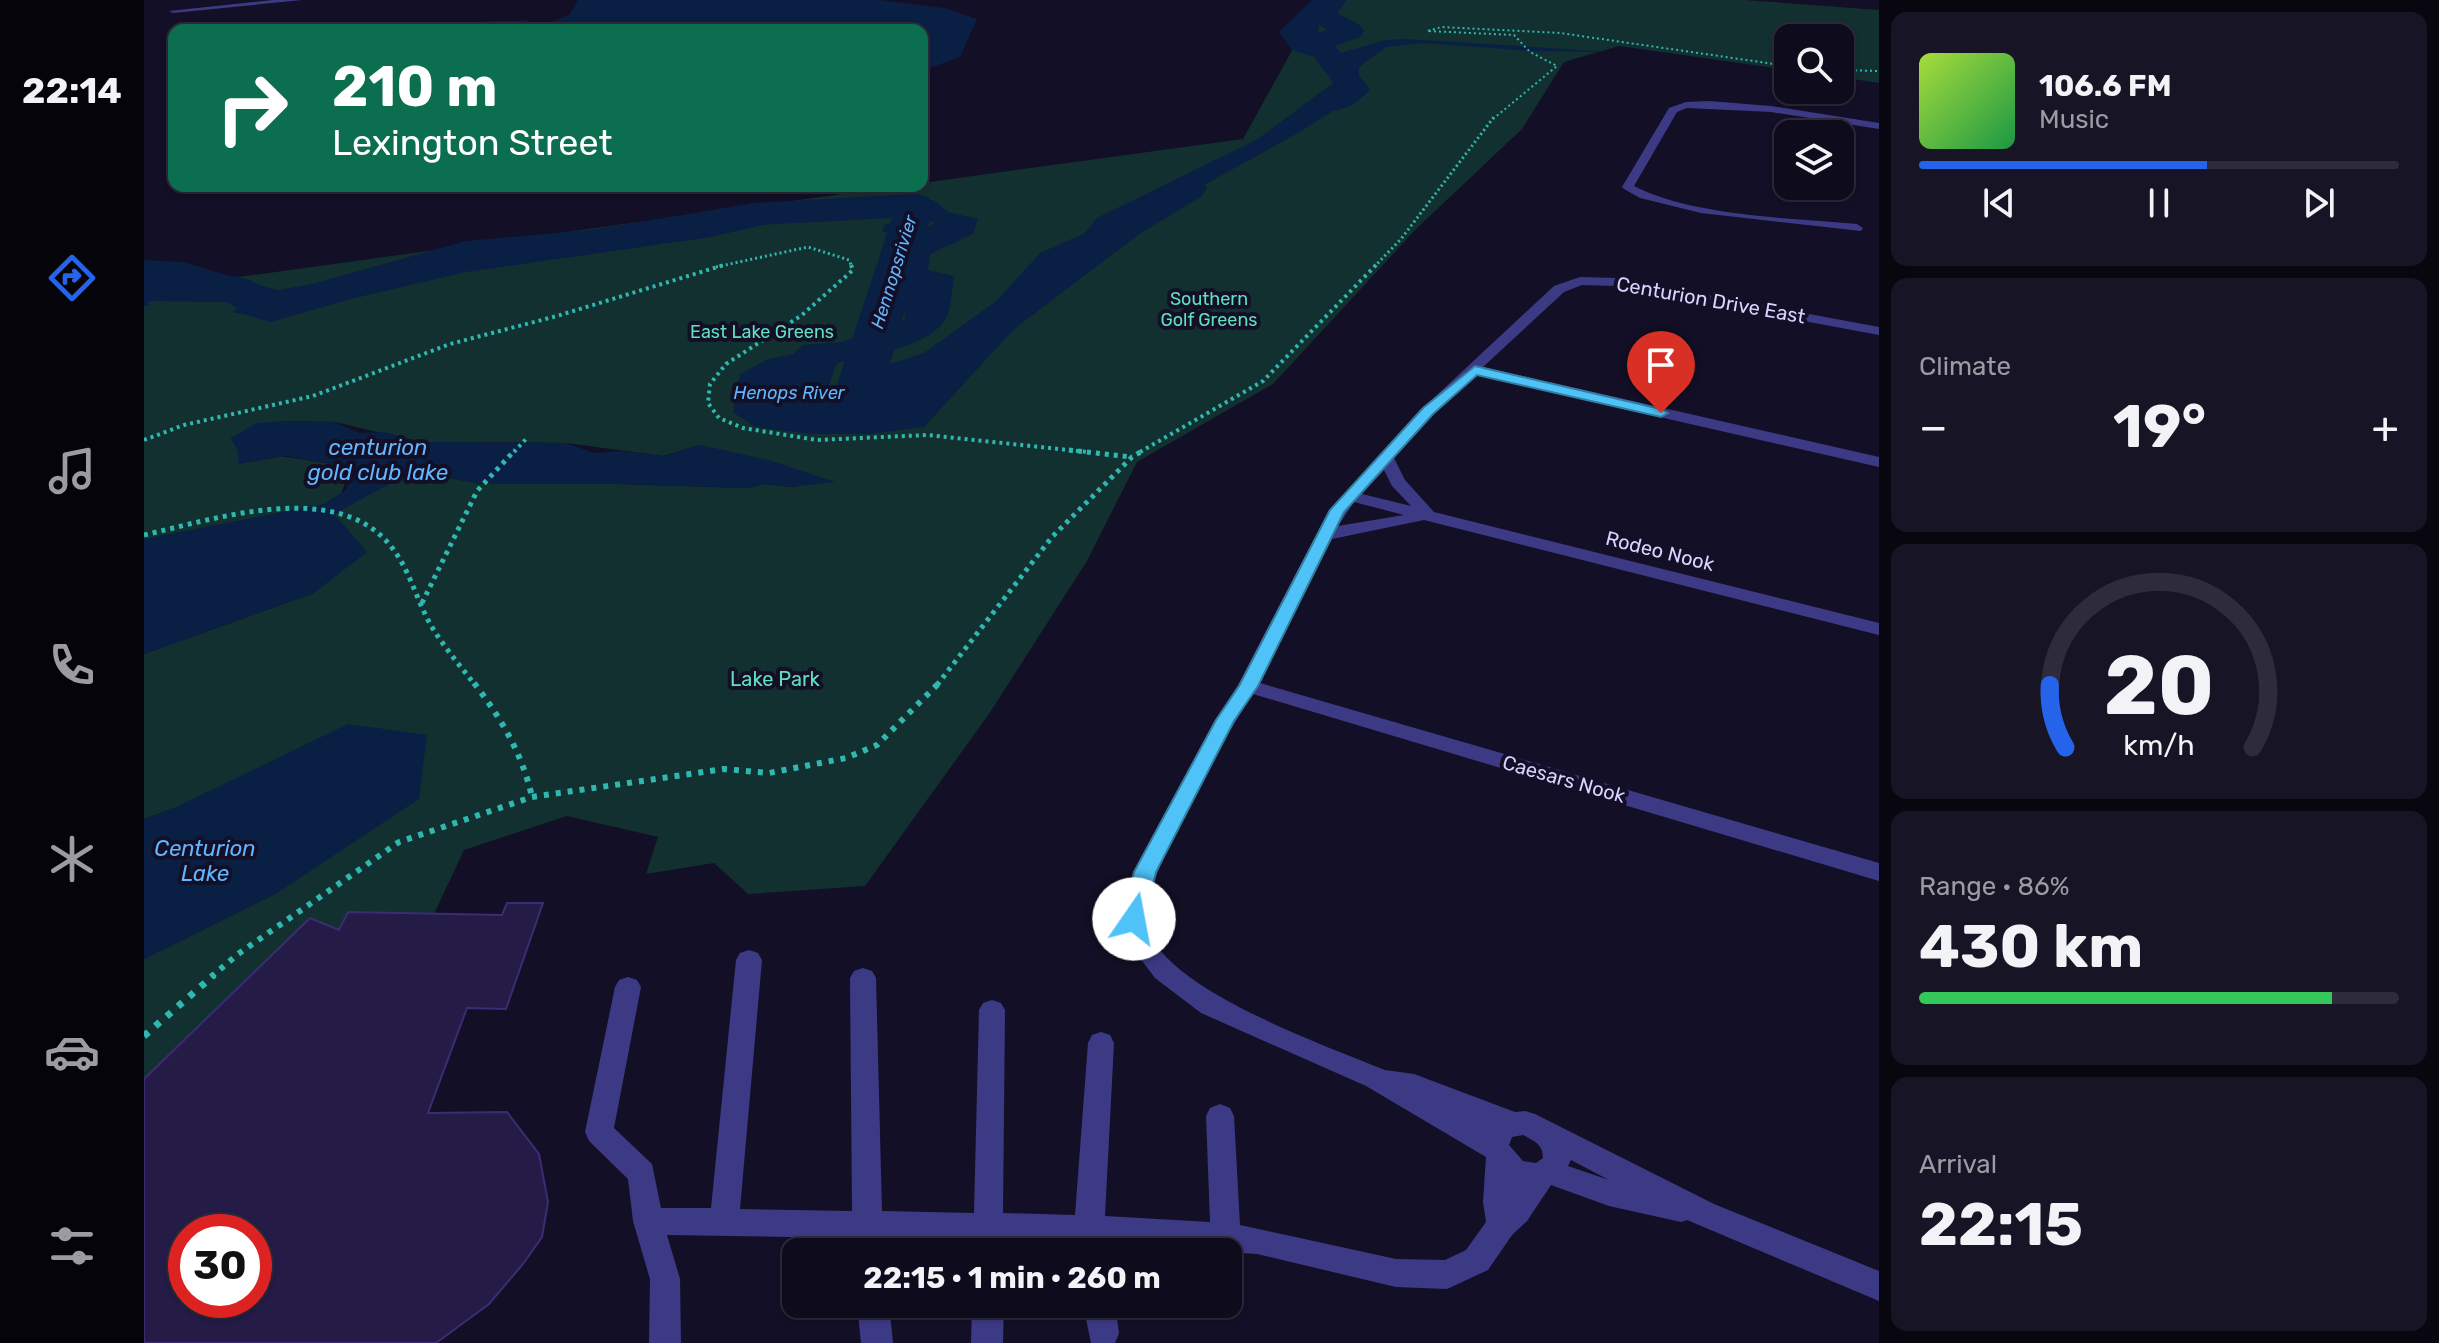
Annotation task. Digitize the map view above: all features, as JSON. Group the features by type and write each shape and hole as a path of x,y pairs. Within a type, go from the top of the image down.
{"street":[{"path":"1857,228 1680,206 1647,197 1628,187 1673,110 1683,104 1725,105 1879,126"},
{"name":"Centurion Drive East","path":"1704,1214 1609,1193 1546,1174 1527,1176 1513,1170 1498,1154 1376,1078 1210,1006 1188,992 1164,971 1145,946 1134,919 1145,872 1225,720 1248,686 1322,536 1350,496 1385,456 1559,289 1588,280 1631,284 1879,331"},
{"path":"1475,370 1879,462"},
{"path":"1385,456 1398,482 1429,516"},
{"name":"Rodeo Nook","path":"1350,496 1879,629"},
{"name":"Rodeo Nook","path":"1322,536 1355,527 1429,516"},
{"name":"Caesars Nook","path":"1248,686 1879,872"},
{"path":"724,1222 749,960"},
{"path":"648,1221 724,1222 867,1238 863,978"},
{"path":"628,987 599,1132 642,1173 648,1221 665,1279 665,1343"},
{"path":"988,1238 992,1010"},
{"path":"1091,1238 1101,1043"},
{"name":"Centurion Drive East","path":"1376,1078 1414,1085 1511,1123 1525,1123 1539,1128 1550,1138 1704,1214 1879,1286"},
{"path":"1220,1116 1226,1238"},
{"path":"1501,1225 1498,1154 1494,1137 1500,1128 1511,1123"},
{"path":"1242,1239 1396,1273 1447,1275 1477,1260 1501,1225 1517,1212 1557,1161 1557,1149 1550,1138"},
{"path":"874,1318 877,1343"},
{"path":"987,1343 988,1318"}],"lane":[{"path":"173,11 298,0"}],"path":[{"path":"144,1036 238,954 399,842 532,797 724,769 769,773 846,758 877,745 941,681 1052,537 1132,457 1263,381 1401,239 1498,112 1511,99 1545,79 1557,66 1530,52 1524,42 1514,35 1427,31 1442,27 1560,33 1774,64"},
{"path":"1854,70 1879,71"},
{"path":"144,440 184,425 313,396 450,344 557,316 698,271 808,247 849,260 853,270 802,315 726,364 710,384 708,403 719,418 743,428 817,440 928,435 1132,457"},
{"path":"421,604 477,491 526,439"},
{"path":"144,535 273,509 302,507 358,519 386,540 438,638 507,725 528,778 532,797"}],"green space":[{"path":"1320,0 1745,0 1879,10 1879,83 1854,79 1854,24 1774,24 1774,68 1619,46 1564,62 1522,129 1417,228 1273,384 1137,462 1087,561 989,714 865,886 748,894 714,863 646,874 658,837 567,816 464,850 434,914 348,912 339,930 310,918 144,1079 144,959 277,893 174,808 144,819 144,654 314,593 144,540 144,290 857,192 928,192 928,182 1243,139","holes":["285,421 335,422 420,442 566,443 663,456 700,445 832,481 791,487 764,484 748,488 481,484 413,471 334,513 351,467 237,449 231,438"]}],"water":[{"path":"578,0 880,0 945,8 977,19 960,57 928,69 928,24 547,24 569,15"},
{"name":"Henops River","path":"1312,0 1336,0 1321,13 1317,42 1337,54 1385,40 1406,39 1614,52 1530,51 1424,43 1386,47 1359,67 1359,95 1291,137 1115,234 1051,283 1014,329 924,427 869,434 811,434 755,427 733,412 740,374 769,359 793,354 803,345 842,342 905,320 904,301 886,274 894,256 889,245 911,246 912,239 935,222 910,221 897,224 897,231 882,232 885,225 897,220 898,215 883,211 815,213 711,237 466,272 265,319 232,312 252,298 235,289 201,294 196,299 175,291 147,290 149,306 144,306 144,260 183,262 277,290 368,275 413,263 755,214 933,200 948,212 978,219 973,234 930,254 928,270 954,276 948,314 941,325 916,342 837,363 827,390 857,395 940,363 1040,253 1085,233 1097,218 1258,139 1337,80 1317,58 1292,50 1279,32"},
{"path":"530,20 521,24 403,24"},
{"name":"centurion gold club lake","path":"335,422 359,433 384,432 420,442 566,443 594,453 622,451 663,456 700,445 769,460 835,482 791,487 764,484 748,488 481,484 413,471 334,514 367,552 314,593 144,654 144,539 324,504 347,489 350,467 286,456 239,464 237,449 231,438 257,423"},
{"name":"Centurion Lake","path":"348,724 427,735 419,799 277,893 144,959 144,819 174,808"}],"building":[{"path":"507,903 543,903 506,1009 467,1008 428,1113 507,1112 539,1154 548,1202 542,1237 489,1304 436,1343 144,1343 144,1079 310,918 339,930 348,912 502,915"}],"waterway":[{"name":"Hennopsrivier","path":"1330,103 1354,89 1317,43 1350,31 1320,15 1334,0"},
{"name":"Hennopsrivier","path":"144,288 235,289 271,309 466,253 590,242 755,214 915,205 859,391 940,363 1124,227 1189,188"}],"route":[{"path":"1134,919 1145,872 1225,720 1248,686 1322,536 1360,483 1428,411 1475,370 1661,413"}],"park label":[{"name":"Southern Golf Greens","path":"1209,309"},
{"name":"East Lake Greens","path":"762,332"},
{"name":"Lake Park","path":"775,679"}]}
